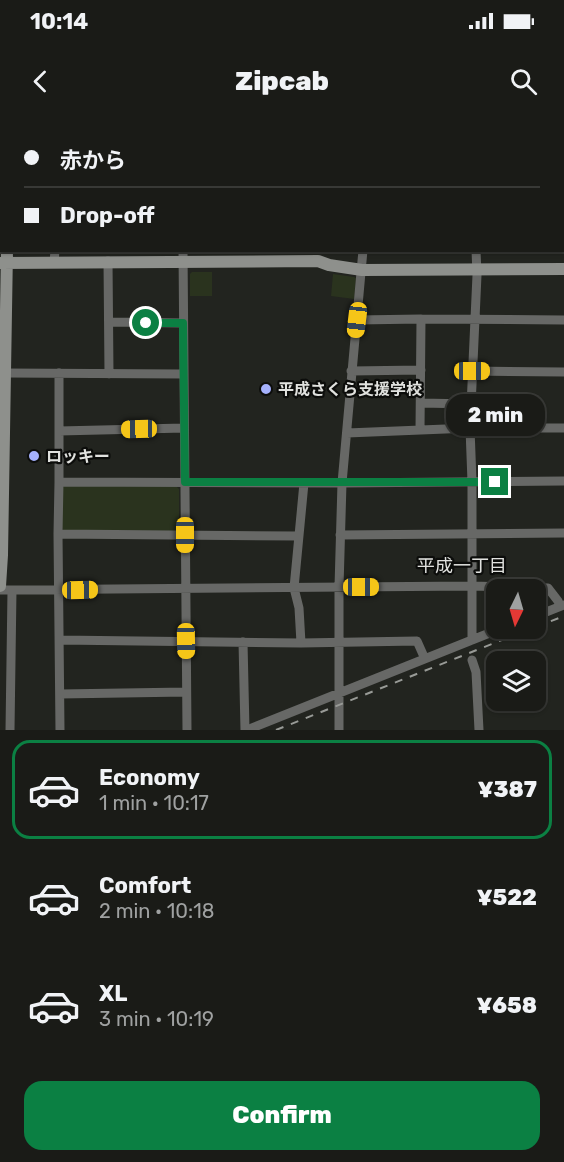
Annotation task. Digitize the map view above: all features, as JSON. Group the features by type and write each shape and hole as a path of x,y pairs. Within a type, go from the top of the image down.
{"street":[{"path":"339,730 342,483 363,252"},
{"path":"472,640 470,428 476,252"},
{"path":"10,730 2,555 5,259 55,257 108,261 183,256 319,256 329,265 362,270 564,269"},
{"path":"183,256 187,730"},
{"path":"108,261 109,374"},
{"path":"420,430 421,319"},
{"path":"357,320 564,321"},
{"path":"109,322 183,323"},
{"path":"351,371 421,370"},
{"path":"472,371 564,372"},
{"path":"5,373 183,374"},
{"path":"59,373 60,730"},
{"path":"421,403 471,404"},
{"path":"347,433 470,428 564,428"},
{"path":"59,431 184,429"},
{"path":"59,482 564,481"},
{"path":"301,643 294,588 304,483"},
{"path":"340,535 564,533"},
{"path":"58,534 298,536"},
{"path":"4,589 472,586 548,588 562,606 546,612"},
{"path":"243,642 246,730 486,634"},
{"path":"60,640 301,643 417,641 425,659"},
{"path":"472,660 476,672 479,730"},
{"path":"60,694 186,692"}],"green space":[{"path":"192,272 212,272 212,296 190,296 190,274"},
{"path":"333,274 356,278 354,299 331,296"},
{"path":"64,486 176,486 179,489 179,529 176,531 65,532 62,528 62,489"}],"railway":[{"path":"546,623 564,616"},
{"path":"276,730 504,639"}],"place":[{"name":"平成さくら支援学校","path":"266,389"},
{"name":"ロッキー","path":"34,456"}],"district":[{"name":"平成一丁目","path":"462,566"}],"route":[{"path":"146,323 183,323 185,482 495,482"}]}
